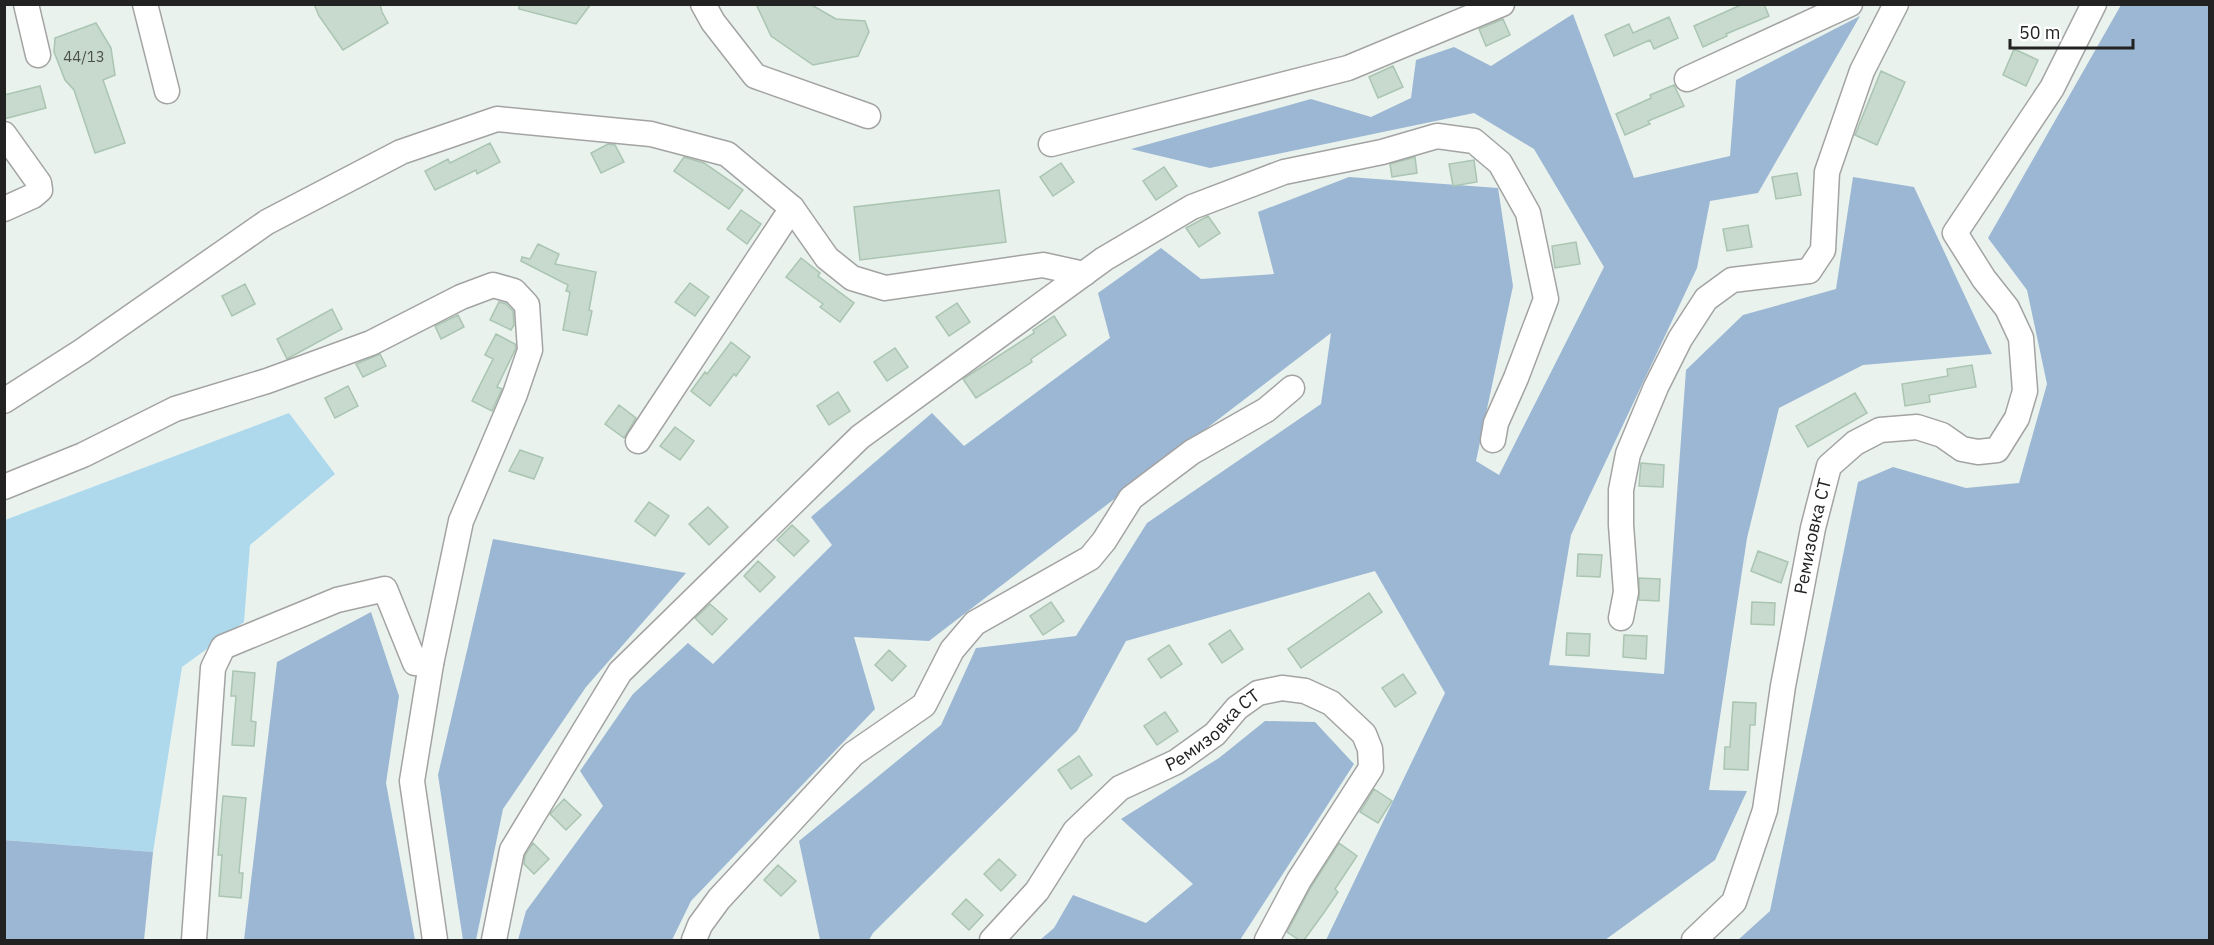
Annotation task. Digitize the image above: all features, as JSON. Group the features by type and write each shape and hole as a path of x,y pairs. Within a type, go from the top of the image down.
{"street":[{"path":"26,4 38,55"},
{"path":"145,4 167,91"},
{"path":"703,4 712,22 755,76 868,116"},
{"path":"1051,144 1348,68 1502,4"},
{"path":"1687,79 1850,4"},
{"path":"1621,618 1626,592 1621,525 1622,490 1628,454 1656,387 1680,339 1706,299 1732,280 1809,272 1823,250 1827,171 1862,71 1896,4"},
{"name":"Ремизовка СТ","path":"1694,940 1734,902 1765,810 1787,663 1813,528 1829,466 1855,443 1880,430 1917,427 1942,435 1962,449 1978,452 1997,450 2017,418 2025,391 2021,338 2007,308 1984,279 1955,233 2052,88 2094,4"},
{"path":"4,401 82,351 267,222 401,152 496,119 651,134 727,154 792,208 827,258 852,278 885,288 1042,265 1084,274"},
{"path":"4,134 39,183 40,190 33,196 4,209"},
{"path":"494,940 512,850 620,672 860,437 1104,259 1192,207 1284,172 1382,152 1437,136 1474,141 1500,163 1528,213 1546,299 1496,423 1493,440"},
{"path":"638,441 792,208"},
{"path":"4,487 83,455 175,409 267,381 371,343 461,297 493,285 514,291 527,305 530,350 515,394 461,521 431,664 412,781 435,940"},
{"path":"694,940 700,925 719,899 853,754 924,705 952,650 975,623 1090,558 1104,541 1131,498 1191,452 1266,410 1292,388"},
{"path":"194,940 213,668 223,647 337,600 385,589 415,663 431,664"},
{"name":"Ремизовка СТ","path":"992,940 1037,891 1076,831 1120,788 1176,762 1215,734 1237,708 1258,693 1282,688 1305,691 1331,703 1364,734 1370,749 1371,768 1299,880 1267,940"}],"shaded area":[{"path":"2121,5 2209,5 2209,940 1738,940 1770,911 1858,482 1893,467 1966,488 2019,483 2047,384 2027,290 1988,238"},
{"path":"1573,14 1634,178 1730,156 1736,80 1860,16 1758,193 1710,201 1697,268 1571,535 1549,665 1664,674 1686,370 1743,315 1836,289 1853,177 1914,187 1992,354 1863,365 1779,408 1747,538 1709,790 1747,791 1715,860 1605,940 1326,940 1445,693 1375,571 1126,641 1077,731 873,933 869,940 820,940 799,841 941,725 976,648 1076,636 1147,523 1321,404 1331,333 929,641 854,637 875,709 691,901 672,940 518,940 526,911 603,806 580,771 633,694 688,643 713,664 832,545 811,517 932,413 964,446 1110,338 1098,293 1161,248 1201,279 1274,274 1258,212 1349,177 1498,188 1513,286 1476,461 1499,475 1604,267 1534,149 1474,113 1210,168 1131,149 1311,99 1371,117 1411,98 1416,60 1454,47 1491,66"},
{"path":"289,413 335,474 250,545 244,622 182,667 153,852 5,840 5,520"},
{"path":"493,539 686,573 586,687 503,809 476,940 463,940 438,775"},
{"path":"371,612 399,696 386,783 415,940 244,940 277,662"},
{"path":"1265,721 1315,722 1354,764 1240,940 1040,940 1054,928 1073,895 1146,923 1193,884 1121,819 1219,758"},
{"path":"4,840 153,852 144,940 5,940"}],"building":[{"path":"314,4 380,4 388,23 343,50 319,16"},
{"path":"519,4 591,4 576,24 519,9"},
{"path":"756,4 810,4 836,19 865,21 869,32 858,56 813,65 771,36"},
{"path":"1743,4 1764,4 1769,16 1726,34 1727,36 1703,47 1694,26"},
{"path":"1669,17 1678,38 1654,49 1650,40 1614,56 1605,35 1629,24 1633,33"},
{"path":"1503,19 1510,35 1486,46 1479,29"},
{"path":"96,23 111,48 115,75 103,80 125,143 95,153 74,90 65,80 54,52 55,38"},
{"path":"2014,49 2038,60 2026,86 2003,75"},
{"path":"1393,66 1403,87 1378,98 1369,77"},
{"path":"1881,71 1905,82 1877,145 1855,135"},
{"path":"1674,85 1684,106 1648,121 1650,124 1625,135 1616,114"},
{"path":"40,86 46,108 4,119 4,95"},
{"path":"490,143 500,162 477,174 476,170 435,190 425,171 448,159 450,163"},
{"path":"608,144 615,145 624,162 601,173 591,153"},
{"path":"684,157 704,163 743,190 729,209 674,171"},
{"path":"1415,157 1417,173 1392,177 1390,164"},
{"path":"1474,160 1477,182 1453,186 1449,164"},
{"path":"1061,163 1074,182 1053,196 1040,177"},
{"path":"1164,167 1177,186 1156,200 1143,181"},
{"path":"1797,173 1801,195 1776,199 1772,177"},
{"path":"999,190 1006,242 860,260 854,207"},
{"path":"741,210 761,224 747,244 727,229"},
{"path":"1208,216 1220,233 1199,247 1186,228"},
{"path":"1748,225 1752,247 1727,251 1723,229"},
{"path":"1576,242 1580,264 1555,268 1552,246"},
{"path":"538,244 559,254 555,264 596,272 587,335 563,330 570,292 566,291 568,285 521,261 522,257 530,259"},
{"path":"801,258 820,273 818,276 854,303 840,322 820,307 823,304 786,277"},
{"path":"690,283 709,297 695,316 675,302"},
{"path":"245,284 255,304 232,316 222,296"},
{"path":"499,302 506,304 513,311 514,325 511,330 490,320"},
{"path":"957,303 970,322 949,336 936,317"},
{"path":"332,309 342,329 287,359 277,339"},
{"path":"458,315 464,327 441,339 435,326"},
{"path":"1054,316 1066,335 1031,359 1032,362 976,398 963,379 1034,333 1033,330"},
{"path":"496,334 515,344 516,348 497,387 502,389 492,411 472,401 493,359 485,355"},
{"path":"731,342 750,357 710,406 691,391"},
{"path":"895,348 908,367 887,381 874,362"},
{"path":"380,354 386,366 363,377 356,364"},
{"path":"1972,365 1976,387 1929,395 1930,402 1905,406 1902,384 1948,376 1947,369"},
{"path":"348,386 358,406 335,418 325,398"},
{"path":"838,392 850,411 829,425 817,406"},
{"path":"1855,393 1867,413 1808,447 1796,426"},
{"path":"619,405 636,418 624,438 605,424"},
{"path":"675,427 694,441 680,460 660,446"},
{"path":"520,450 543,458 534,479 509,471"},
{"path":"1641,463 1664,465 1663,487 1639,486"},
{"path":"649,502 669,516 655,536 635,521"},
{"path":"708,507 728,527 709,545 689,524"},
{"path":"792,525 809,541 794,556 777,540"},
{"path":"1758,551 1788,562 1781,583 1751,571"},
{"path":"1578,554 1602,555 1600,577 1577,576"},
{"path":"758,561 775,577 760,592 744,576"},
{"path":"1639,578 1660,579 1659,601 1639,600"},
{"path":"1369,593 1382,612 1301,668 1288,649"},
{"path":"1051,602 1064,621 1043,635 1030,616"},
{"path":"1752,602 1775,603 1774,625 1751,624"},
{"path":"710,604 727,619 712,635 695,618"},
{"path":"1230,630 1243,649 1222,663 1209,644"},
{"path":"1567,633 1590,634 1589,656 1566,655"},
{"path":"1624,635 1647,636 1646,659 1623,657"},
{"path":"1169,645 1182,664 1161,678 1148,659"},
{"path":"889,650 906,666 892,681 875,665"},
{"path":"233,671 255,673 251,721 256,722 254,746 232,745 236,696 231,696"},
{"path":"1403,674 1416,693 1395,707 1382,688"},
{"path":"1733,702 1756,703 1755,725 1750,725 1748,770 1724,769 1725,747 1730,747"},
{"path":"1165,712 1178,731 1157,745 1144,726"},
{"path":"1079,756 1092,775 1071,789 1058,770"},
{"path":"1374,789 1392,801 1378,823 1360,812"},
{"path":"223,796 246,798 239,873 243,873 241,898 219,896 222,855 218,855"},
{"path":"564,799 581,815 566,830 550,814"},
{"path":"533,843 549,859 534,874 524,864 525,855"},
{"path":"1339,843 1357,856 1335,889 1338,892 1323,914 1304,940 1299,940 1287,932 1311,887"},
{"path":"999,859 1016,875 1001,891 984,874"},
{"path":"778,865 796,881 781,896 764,880"},
{"path":"966,899 983,915 969,930 952,914"}]}
